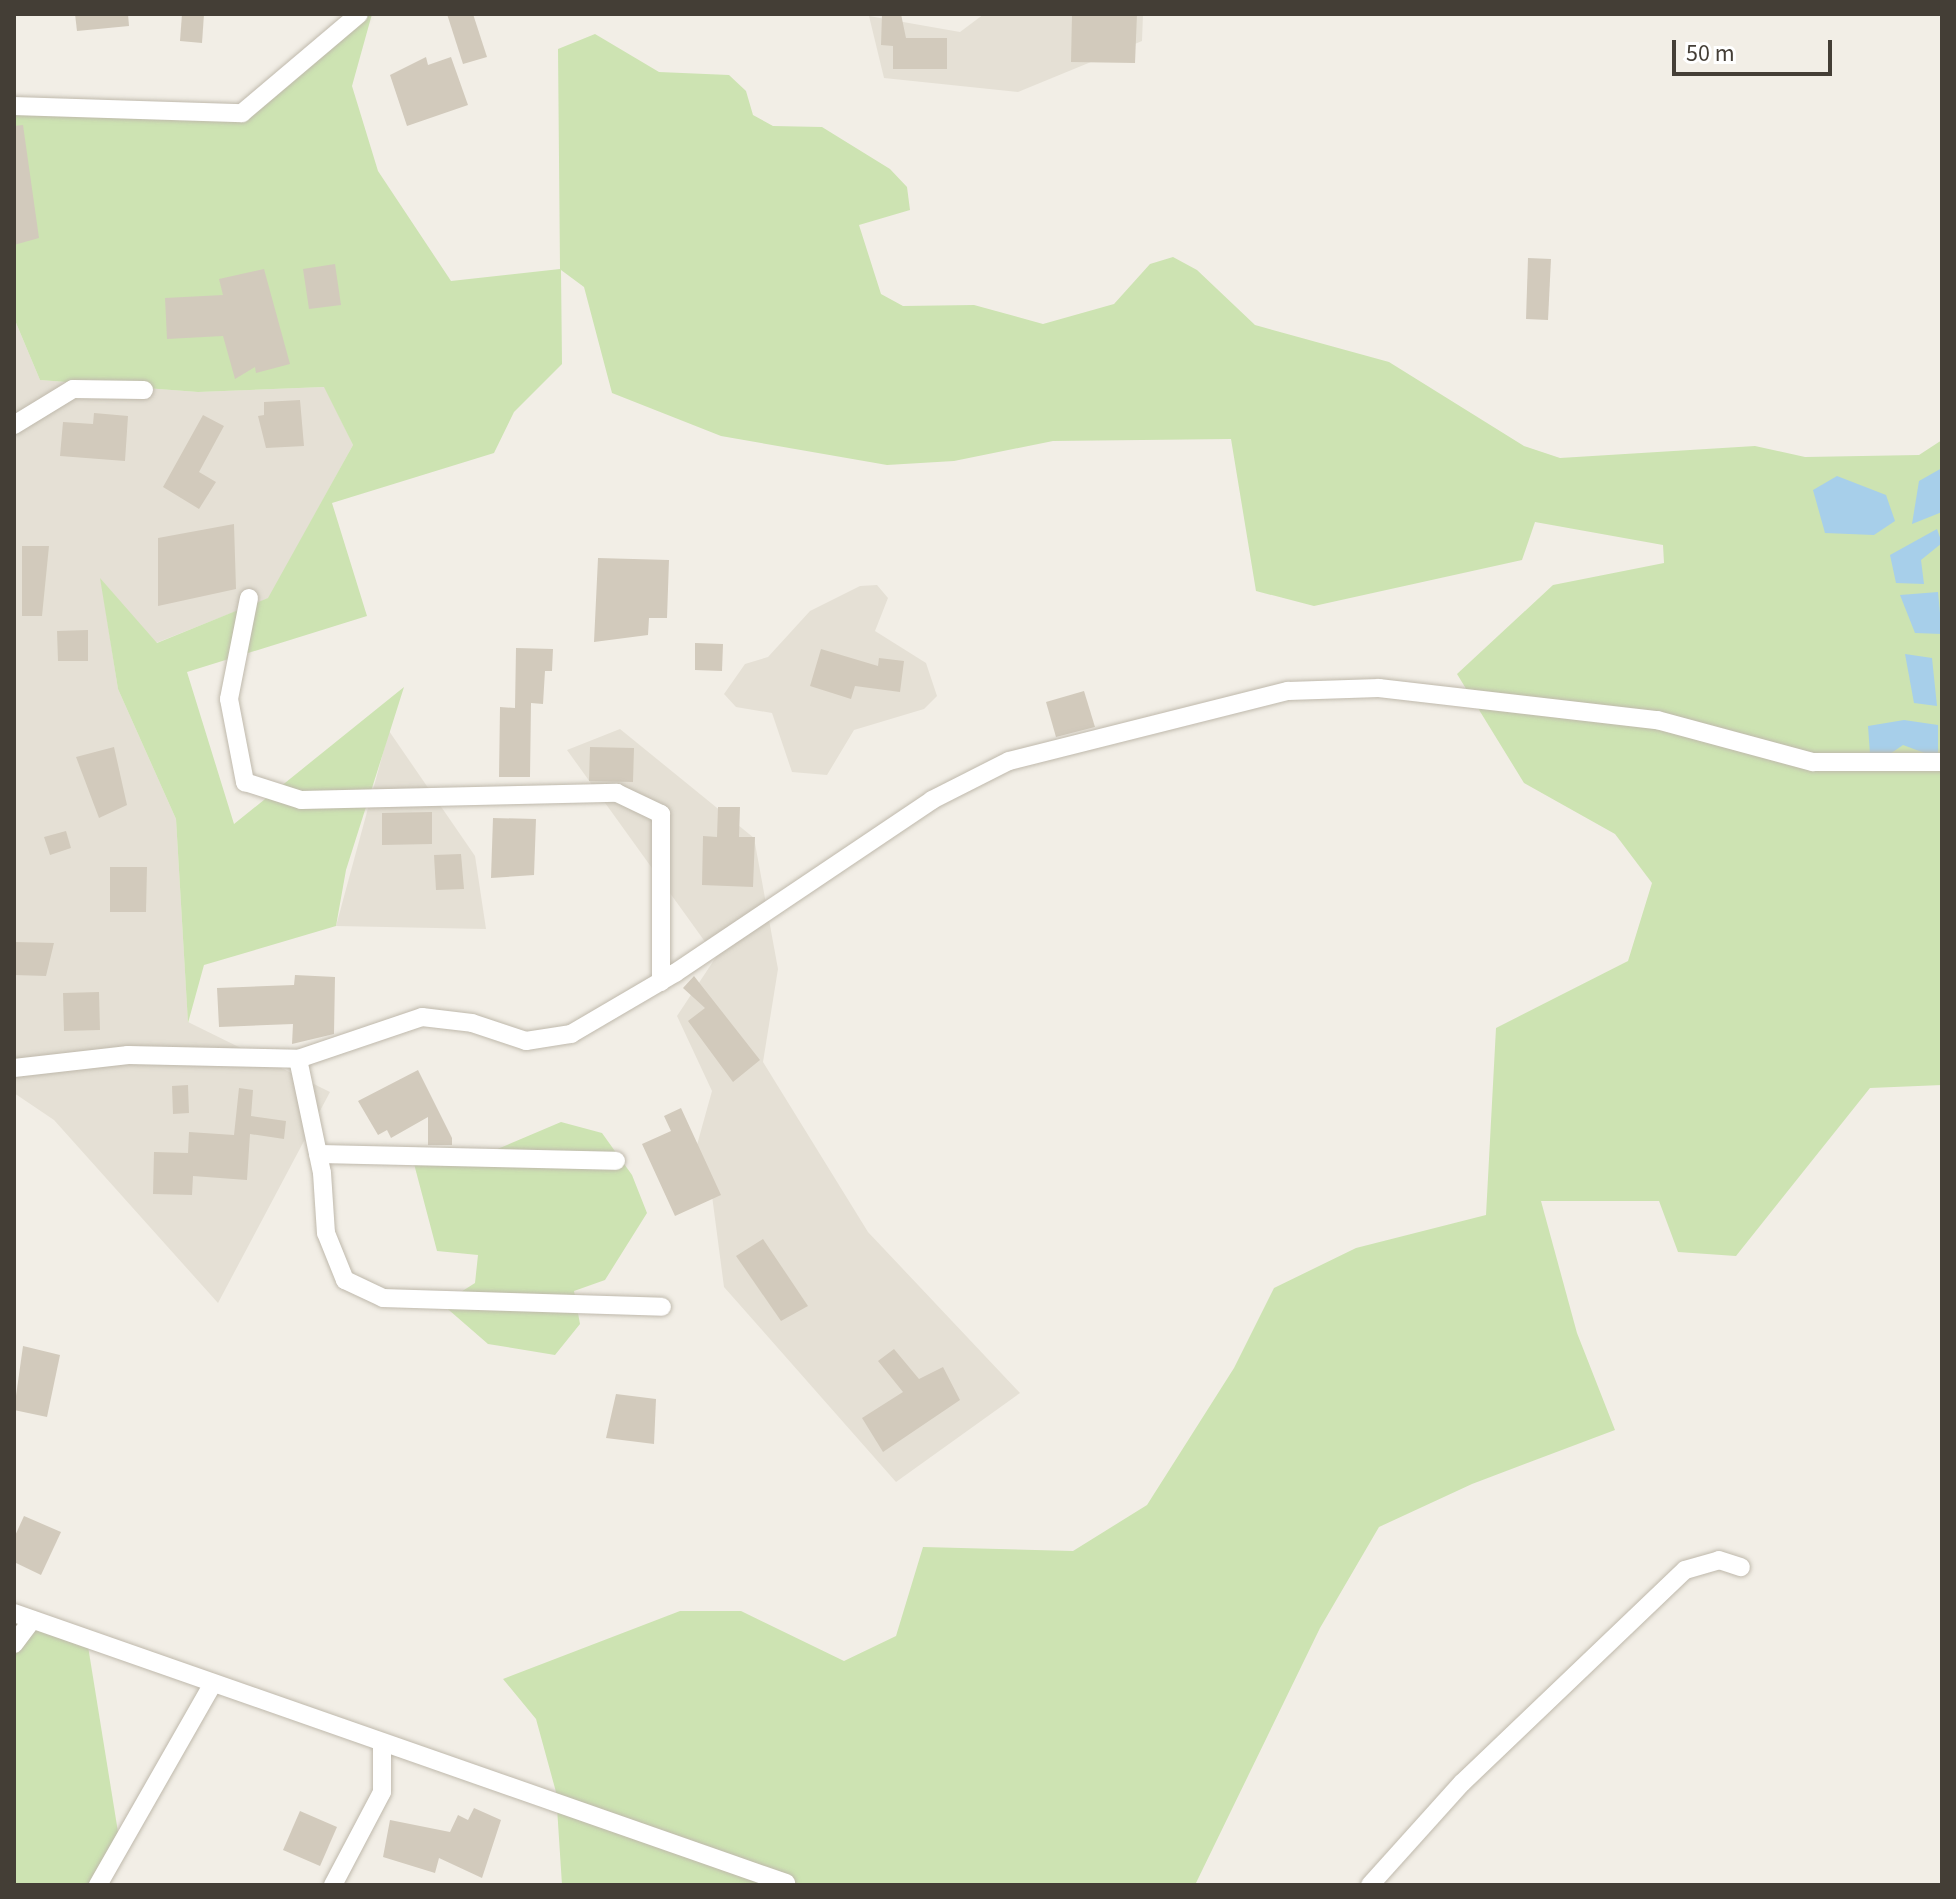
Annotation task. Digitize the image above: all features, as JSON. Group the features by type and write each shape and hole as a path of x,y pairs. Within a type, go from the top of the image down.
{"street":[{"path":"14,106 242,113 359,14"},
{"path":"14,425 73,389 144,390"},
{"path":"249,598 229,699 245,782 301,800 617,793 661,814 661,982"},
{"path":"14,1068 128,1055 298,1059 422,1017 472,1023 526,1041 571,1034 661,982 932,800 1009,761 1288,691 1379,688 1657,720 1813,762 1942,762"},
{"path":"298,1059 318,1154 326,1233 345,1280 383,1298 662,1307"},
{"path":"318,1154 616,1161"},
{"path":"1370,1885 1462,1783 1685,1570 1719,1560 1741,1567"},
{"path":"14,1613 212,1685 786,1883"},
{"path":"14,1644 32,1620"},
{"path":"98,1885 212,1685"},
{"path":"333,1885 382,1792 382,1743"}],"shaded area":[{"path":"984,14 1143,14 1142,41 1018,92 884,78 869,16 960,32"},
{"path":"14,318 40,380 198,392 325,387 353,445 269,598 156,643 101,580 118,689 176,819 188,1022 330,1092 218,1303 54,1120 14,1093"},
{"path":"877,585 888,598 875,631 926,663 937,696 924,709 854,730 827,775 792,772 772,713 736,707 724,694 745,664 768,657 810,611 860,586"},
{"path":"620,729 754,838 778,969 763,1062 868,1232 1020,1393 896,1482 724,1287 709,1173 695,1152 712,1091 677,1016 716,957 567,750"},
{"path":"389,731 475,856 486,929 336,926"}],"green space":[{"path":"359,14 372,14 352,86 378,171 451,281 560,269 558,49 595,34 659,72 729,75 746,91 753,115 773,126 822,127 890,169 907,187 910,210 859,225 881,294 903,306 974,305 1043,324 1114,304 1150,264 1173,257 1197,270 1255,325 1389,362 1524,446 1560,458 1755,446 1805,457 1919,455 1942,440 1942,1085 1870,1088 1736,1256 1678,1252 1659,1201 1541,1201 1577,1333 1615,1430 1472,1484 1379,1527 1320,1628 1195,1885 562,1885 556,1792 536,1719 503,1679 680,1611 741,1611 844,1661 896,1636 923,1547 1073,1551 1147,1505 1234,1368 1274,1288 1356,1248 1486,1215 1496,1028 1628,961 1652,883 1615,834 1524,783 1457,674 1553,585 1664,563 1663,545 1535,522 1522,560 1314,606 1256,591 1231,439 1053,441 954,461 887,465 721,436 612,393 584,287 561,270 562,364 514,412 494,453 332,503 367,616 187,672 234,824 404,687 346,870 336,926 204,965 188,1023 176,819 118,689 100,578 157,643 268,598 353,445 324,387 198,392 40,380 14,318 14,106 242,113"},
{"path":"561,1122 602,1133 632,1175 647,1213 605,1280 574,1291 580,1324 555,1355 488,1344 442,1304 475,1283 478,1255 437,1251 413,1160 488,1153"},
{"path":"14,1609 87,1640 118,1832 94,1885 14,1885"}],"water":[{"path":"1942,468 1942,512 1912,524 1919,481"},
{"path":"1837,476 1886,495 1895,521 1874,535 1825,533 1813,490"},
{"path":"1937,529 1942,543 1921,560 1924,584 1896,583 1890,555"},
{"path":"1938,592 1942,634 1915,633 1900,595"},
{"path":"1905,654 1932,658 1937,706 1914,703"},
{"path":"1904,720 1938,725 1938,758 1903,745 1884,758 1870,754 1868,726"}],"building":[{"path":"75,14 128,14 129,26 77,31"},
{"path":"182,14 204,14 202,43 180,41"},
{"path":"447,14 473,14 487,57 463,64"},
{"path":"882,14 901,14 906,38 947,38 947,69 893,69 893,46 881,45"},
{"path":"1072,14 1137,14 1135,63 1071,62"},
{"path":"426,57 428,65 451,57 468,105 407,126 390,75"},
{"path":"23,125 39,238 14,245 14,126"},
{"path":"1528,258 1551,259 1548,320 1526,319"},
{"path":"335,264 341,305 309,309 303,269"},
{"path":"264,269 290,364 256,373 255,367 235,379 223,336 167,339 165,298 223,295 219,279"},
{"path":"300,400 304,446 266,448 258,416 264,415 264,402"},
{"path":"94,413 128,416 125,461 60,456 63,422 93,424"},
{"path":"203,415 224,426 199,472 216,482 199,509 163,487"},
{"path":"234,524 236,589 158,606 158,538"},
{"path":"22,546 49,546 42,616 22,616"},
{"path":"598,558 669,560 667,618 649,618 648,635 594,642"},
{"path":"88,630 88,661 58,661 57,631"},
{"path":"695,643 723,644 722,671 695,670"},
{"path":"516,648 553,649 552,671 545,671 543,704 531,703 530,777 499,777 500,707 515,708"},
{"path":"821,649 878,666 879,658 904,661 900,692 855,686 851,699 810,686"},
{"path":"1084,691 1095,727 1056,737 1046,702"},
{"path":"114,747 127,805 99,818 76,757"},
{"path":"590,747 634,748 633,782 589,781"},
{"path":"718,807 740,807 739,837 755,837 753,887 702,885 703,836 717,837"},
{"path":"432,812 432,844 382,845 382,813"},
{"path":"493,818 536,819 534,875 491,878"},
{"path":"66,831 71,848 50,855 44,837"},
{"path":"461,854 464,889 436,890 434,855"},
{"path":"110,867 147,867 146,912 110,912"},
{"path":"14,942 54,943 46,976 14,975"},
{"path":"295,975 335,977 334,1034 292,1044 293,1024 219,1027 217,988 294,985"},
{"path":"694,976 760,1060 733,1082 688,1021 705,1008 683,988"},
{"path":"99,992 100,1030 64,1031 63,993"},
{"path":"418,1070 452,1138 452,1145 428,1145 428,1117 391,1138 387,1130 378,1135 358,1101"},
{"path":"188,1085 189,1113 173,1114 172,1086"},
{"path":"239,1088 253,1090 251,1116 286,1121 284,1139 250,1134 247,1180 193,1176 192,1195 153,1194 154,1152 188,1153 189,1132 234,1135"},
{"path":"681,1108 721,1195 675,1216 642,1144 671,1131 664,1116"},
{"path":"763,1239 808,1306 781,1321 736,1256"},
{"path":"23,1346 60,1355 47,1417 14,1410"},
{"path":"894,1349 919,1379 943,1367 960,1400 883,1452 862,1418 903,1392 878,1361"},
{"path":"616,1394 656,1399 654,1444 606,1438"},
{"path":"24,1516 61,1532 41,1575 14,1562 14,1538"},
{"path":"474,1808 501,1820 482,1878 439,1858 435,1873 383,1857 390,1820 450,1832 458,1815 468,1820"},
{"path":"300,1811 337,1827 320,1866 283,1850"}]}
